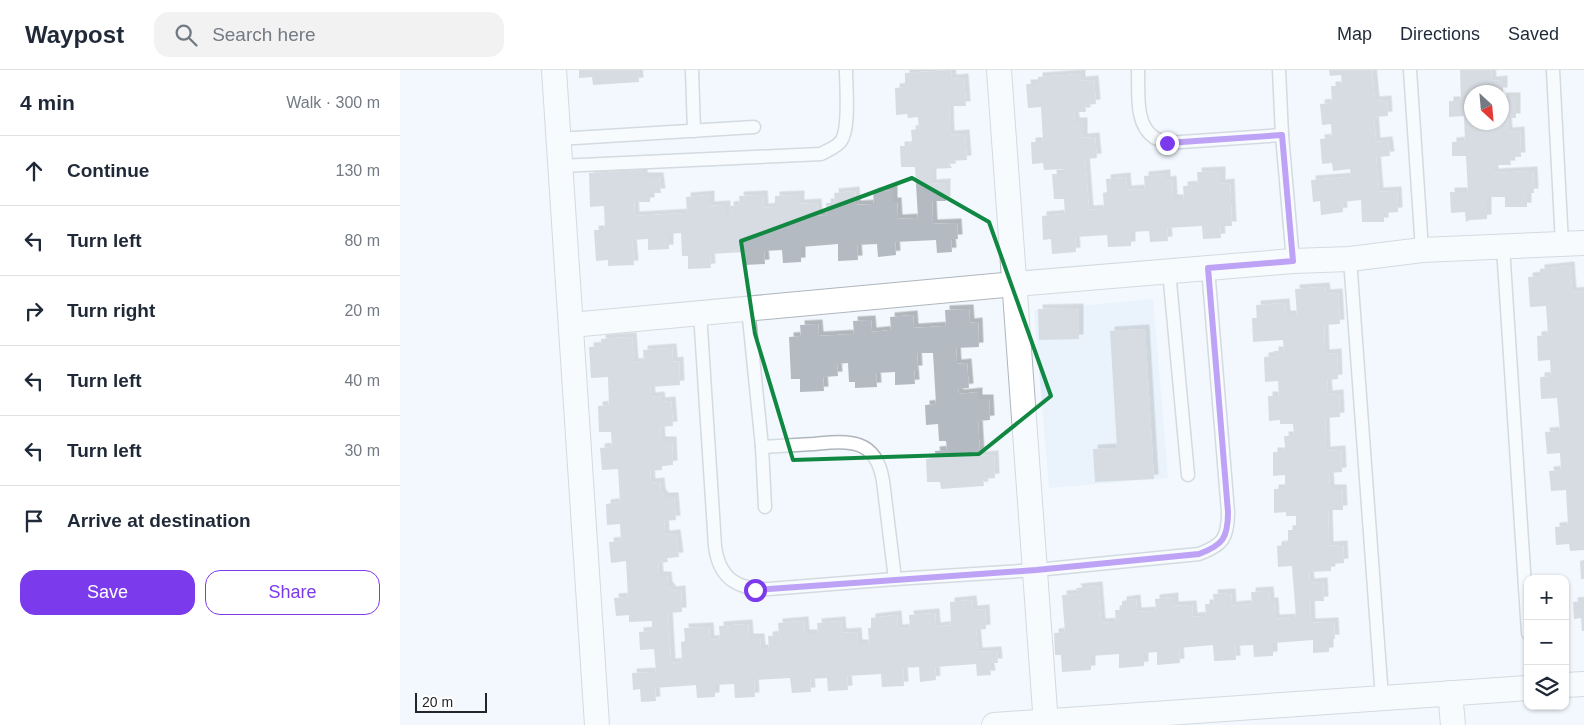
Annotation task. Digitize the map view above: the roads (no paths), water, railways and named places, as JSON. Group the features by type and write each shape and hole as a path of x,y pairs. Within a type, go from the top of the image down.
{"street":[{"path":"554,70 597,725"},
{"path":"999,70 1016,284 1046,723"},
{"path":"570,325 1016,284 1350,258 1422,250 1573,243"},
{"path":"1569,685 1584,684"},
{"path":"994,725 1046,723 1524,688"},
{"path":"1450,693 1453,725"}],"lane":[{"path":"692,70 694,131"},
{"path":"560,166 822,154 840,143 844,138 847,122 846,70"},
{"path":"1138,70 1141,120 1147,131 1167,143 1282,135"},
{"path":"1279,70 1282,135 1293,261"},
{"path":"1410,70 1422,250"},
{"path":"1553,70 1573,243"},
{"path":"558,139 754,127"},
{"path":"1503,247 1527,620"},
{"path":"1350,258 1382,698"},
{"path":"700,313 714,546 716,559 722,570 731,580 755,590 1036,570 1199,554 1214,548 1221,542 1228,528 1228,512 1208,268"},
{"path":"1169,271 1188,475"},
{"path":"748,308 762,447 765,507"},
{"path":"762,447 851,442 864,447 874,456 881,468 884,481 895,579"}]}
